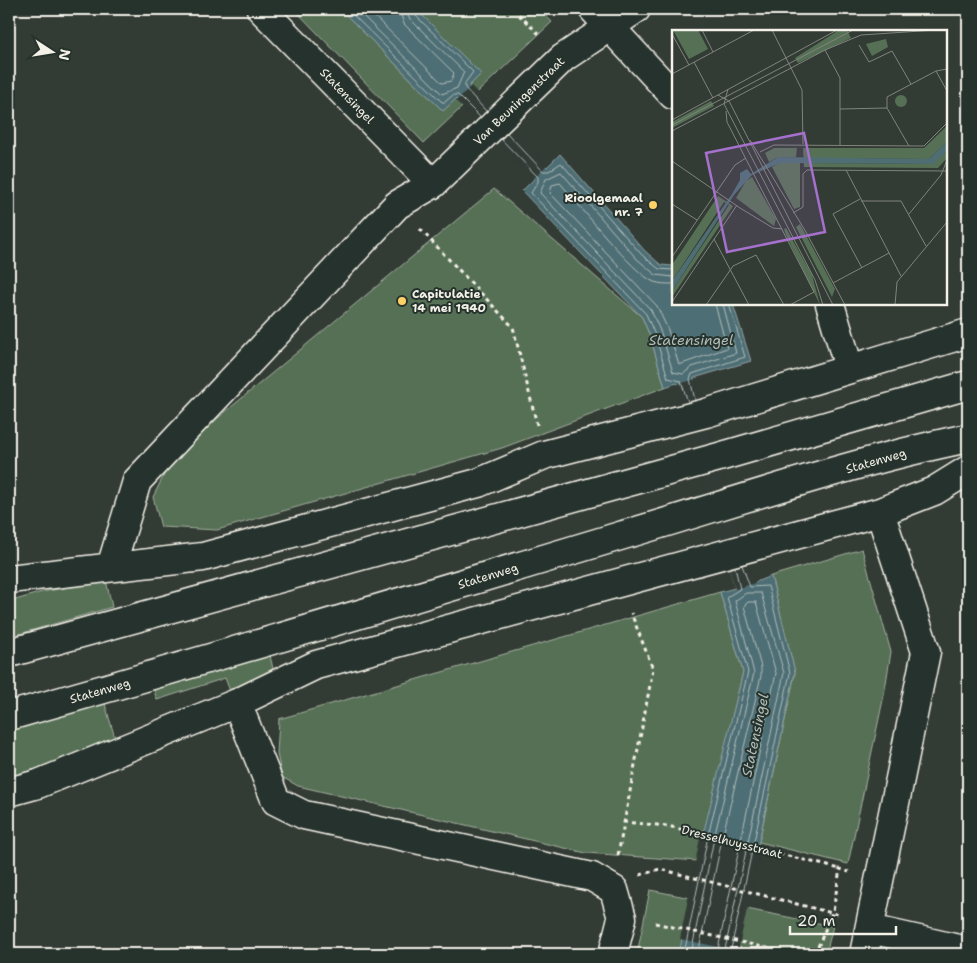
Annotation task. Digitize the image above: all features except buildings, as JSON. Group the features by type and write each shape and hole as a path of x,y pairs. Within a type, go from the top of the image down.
{"street":[{"name":"Statensingel","path":"261,9 432,184"},
{"name":"Van Beuningenstraat","path":"432,184 563,58 601,18 636,9"},
{"path":"601,18 672,94"},
{"path":"110,567 137,481 397,205 432,184"},
{"path":"830,305 849,368"},
{"path":"9,579 203,557 478,484 544,455 695,415 968,333"},
{"path":"9,653 708,460 968,386"},
{"name":"Statenweg","path":"9,716 921,448 968,438"},
{"path":"9,792 38,784 237,703 316,665 596,587 735,552 880,512 934,492 968,470"},
{"path":"880,512 926,652 867,942 968,951"},
{"path":"237,703 276,800 304,815 592,877 614,890 622,918 613,954"}],"path":[{"path":"513,9 563,58"},
{"path":"397,205 514,327 544,455"},
{"path":"614,890 623,822 653,670 630,610"},
{"name":"Dresselhuysstraat","path":"623,822 668,826 840,869"},
{"path":"660,869 810,906"},
{"path":"649,921 794,954"}],"green space":[{"path":"294,9 340,9 443,111 481,74 416,9 539,9 552,22 424,143"},
{"path":"494,189 642,317 650,336 665,387 502,448 217,530 161,527 153,497 167,469 189,442"},
{"path":"862,549 891,652 884,695 848,864 759,842 795,673 771,576"},
{"path":"106,580 112,607 9,637 9,602 42,592"},
{"path":"720,592 743,672 698,861 586,853 298,786 282,777 277,754 279,719"},
{"path":"269,651 273,669 230,691 225,678 157,700 152,684"},
{"path":"103,697 117,745 9,780 9,724"},
{"path":"650,890 833,926 826,954 727,954 682,943 679,954 637,954"}],"water":[{"path":"340,9 416,9 481,74 469,86 547,167 560,154 645,251 661,265 672,266 672,305 733,305 751,361 694,378 753,583 771,576 795,672 735,954 679,954 703,835 743,672 720,592 735,588 677,383 665,387 650,336 642,317 522,191 534,179 456,99 443,111"}],"pier":[{"path":"471,86 547,165 532,180 456,101"},
{"path":"696,379 755,583 735,589 675,385"},
{"path":"701,833 761,845 738,951 680,939"}],"place":[{"name":"Rioolgemaal nr. 7","path":"653,205"},
{"name":"Capitulatie 14 mei 1940","path":"402,301"}]}
